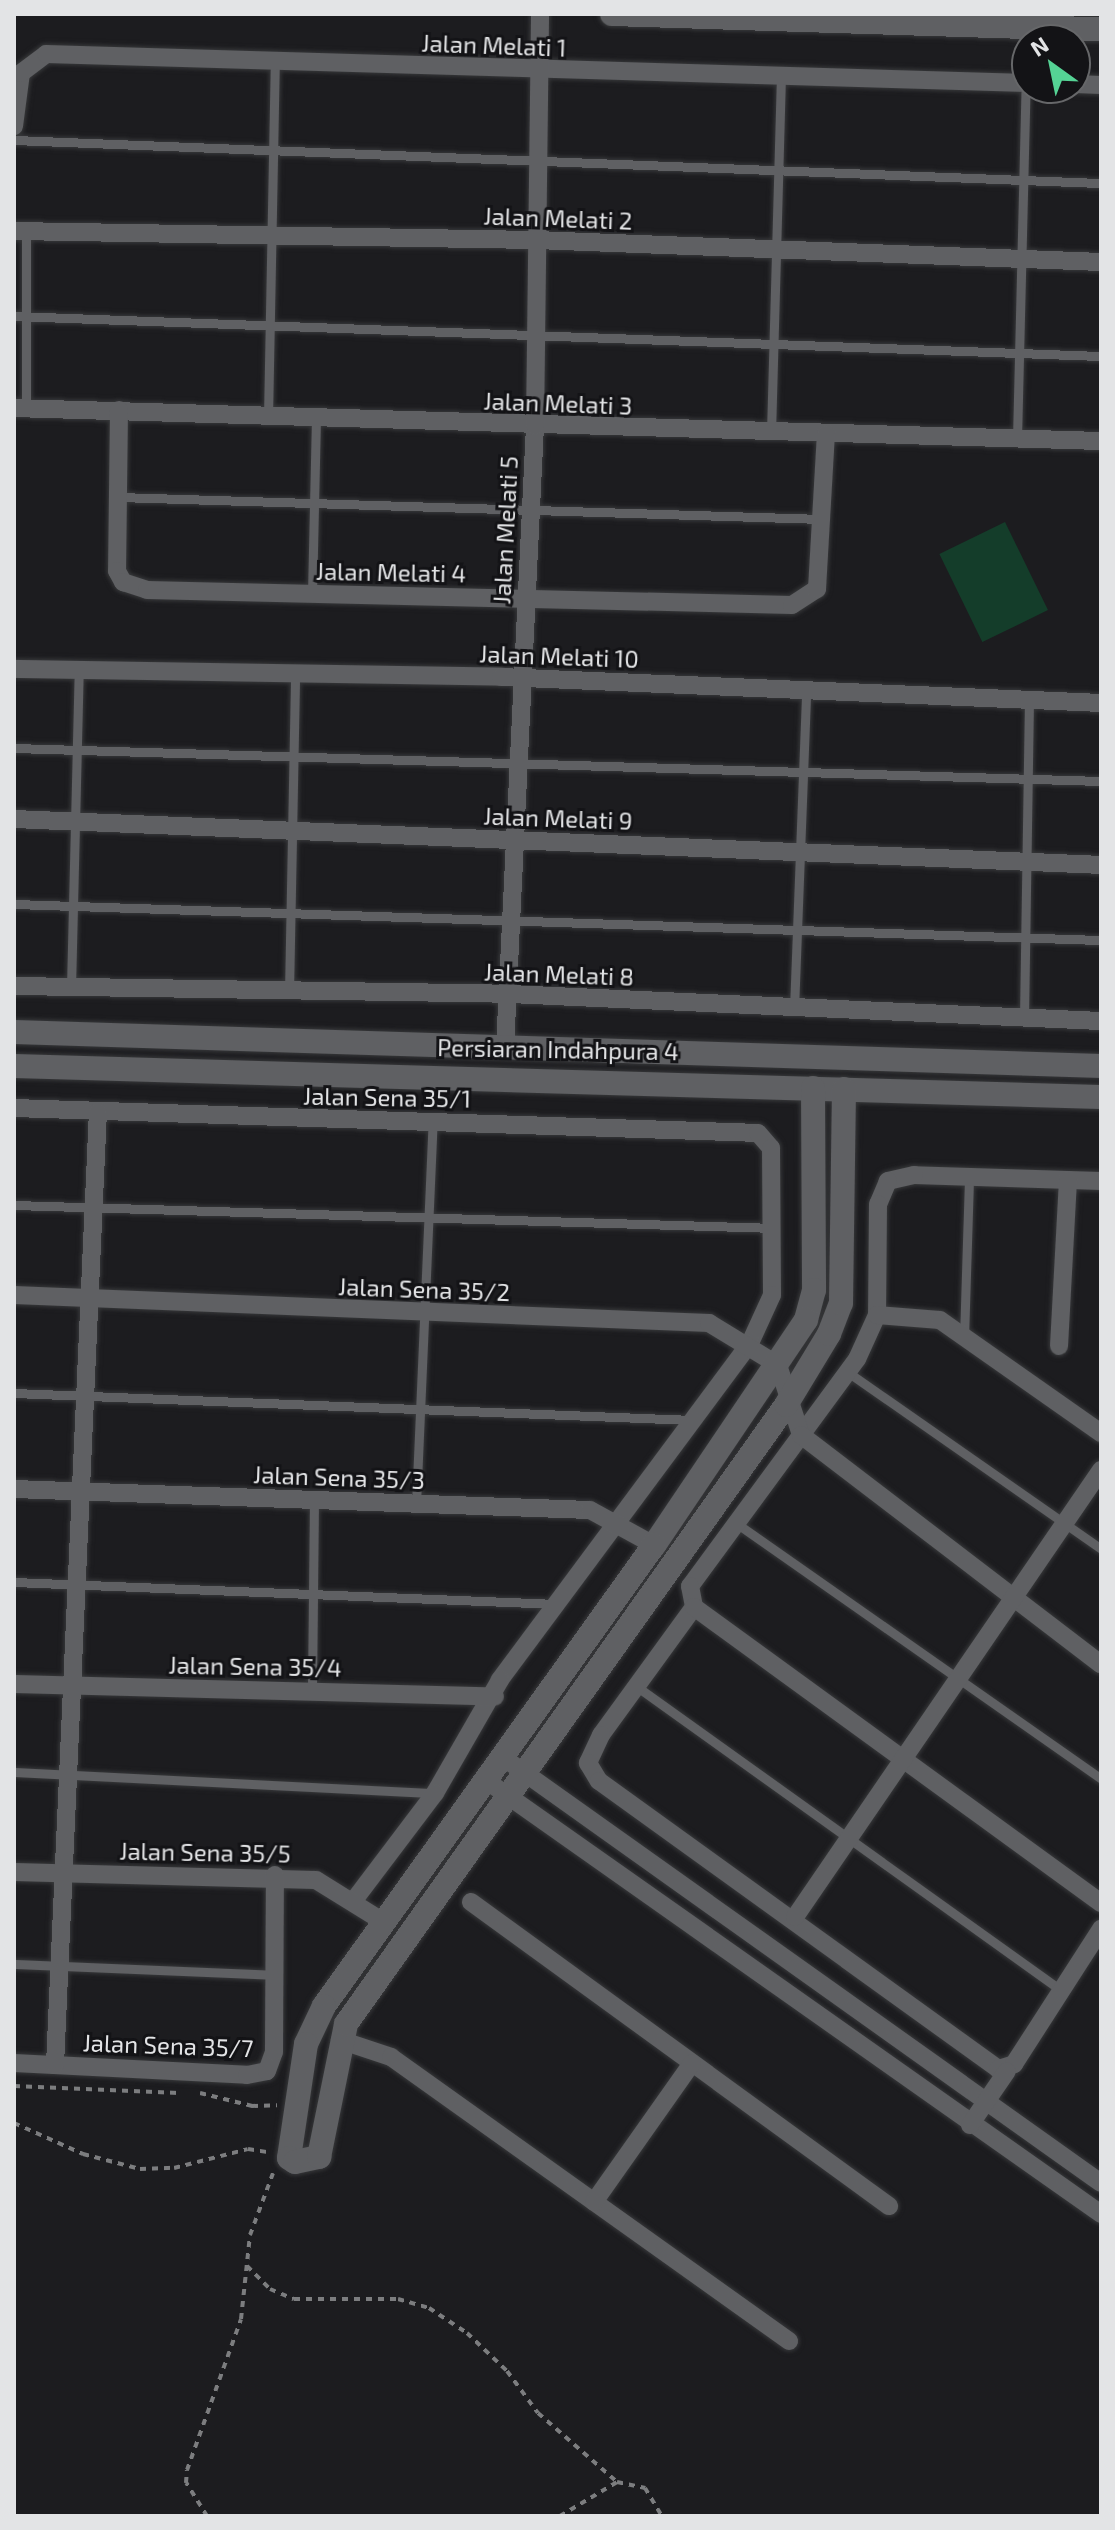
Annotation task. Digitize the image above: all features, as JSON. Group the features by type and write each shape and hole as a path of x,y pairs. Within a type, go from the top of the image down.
{"street":[{"name":"Jalan Melati 5","path":"505,1048 535,426 540,14"},
{"path":"612,14 1101,29"},
{"name":"Jalan Melati 1","path":"14,126 21,73 30,61 46,54 1011,83"},
{"name":"Jalan Melati 2","path":"20,231 536,240 1101,262"},
{"name":"Jalan Melati 3","path":"20,408 316,420 1101,441"},
{"name":"Jalan Melati 4","path":"119,410 117,571 135,588 792,605 817,589 826,434"},
{"name":"Jalan Melati 10","path":"14,669 521,678 1101,703"},
{"name":"Jalan Melati 9","path":"14,819 1101,865"},
{"name":"Jalan Melati 8","path":"14,986 289,993 510,994 1101,1021"},
{"name":"Persiaran Indahpura 4","path":"14,1032 1101,1066"},
{"name":"Persiaran Indahpura 4","path":"14,1066 1101,1097"},
{"path":"813,1088 814,1290 806,1320 654,1545 382,1921 318,2019 306,2044 289,2158 302,2163 319,2157 340,2040 786,1405 841,1303 844,1089"},
{"name":"Jalan Sena 35/1","path":"14,1108 758,1133 771,1148 774,1228"},
{"path":"55,2065 98,1112"},
{"path":"1101,1181 902,1175 881,1189 877,1315 849,1373 690,1586 694,1607 1101,1903"},
{"path":"1059,1346 1068,1180"},
{"path":"354,1900 435,1793 495,1697 500,1680 622,1523 750,1343 772,1295 774,1228"},
{"name":"Jalan Sena 35/2","path":"14,1295 420,1314 709,1323 750,1343 778,1365"},
{"path":"877,1315 923,1315 964,1338 1101,1433"},
{"path":"778,1365 786,1405 801,1435 1101,1664"},
{"path":"795,1917 1101,1470"},
{"name":"Jalan Sena 35/3","path":"14,1489 590,1510 622,1523 654,1545"},
{"path":"694,1607 592,1748 588,1763 599,1781 795,1917 989,2064 1007,2071"},
{"name":"Jalan Sena 35/4","path":"14,1684 495,1697"},
{"path":"501,1756 1101,2183"},
{"path":"484,1779 970,2125 1101,2214"},
{"name":"Jalan Sena 35/5","path":"14,1872 275,1875 316,1880 354,1900 382,1921"},
{"name":"Jalan Sena 35/7","path":"14,2063 260,2074 272,2065 275,1875"},
{"path":"471,1902 889,2206"},
{"path":"970,2125 1101,1929"},
{"path":"340,2040 391,2057 789,2341"},
{"path":"594,2202 692,2063"}],"lane":[{"path":"268,418 275,61"},
{"path":"771,433 781,76"},
{"path":"1017,439 1026,104"},
{"path":"14,140 538,158 1101,183"},
{"path":"20,231 26,317 20,408"},
{"path":"14,316 536,337 1020,350 1101,356"},
{"path":"312,594 316,420"},
{"path":"118,497 529,513 822,519"},
{"path":"71,988 79,670"},
{"path":"289,993 295,673"},
{"path":"794,1009 796,852 806,690"},
{"path":"1024,1018 1029,700"},
{"path":"14,748 517,760 1101,781"},
{"path":"14,904 512,920 795,933 1101,940"},
{"path":"416,1504 420,1314 433,1122"},
{"path":"964,1338 969,1177"},
{"path":"14,1205 426,1221 774,1228"},
{"path":"849,1373 1101,1549"},
{"path":"14,1393 695,1420"},
{"path":"312,1690 314,1500"},
{"path":"736,1523 1101,1779"},
{"path":"14,1582 559,1604"},
{"path":"636,1686 1062,1991"},
{"path":"14,1772 435,1793"},
{"path":"14,1964 275,1975"}],"path":[{"path":"14,2086 193,2092 252,2106 297,2103"},
{"path":"14,2123 83,2154 140,2169 174,2168 248,2149 289,2158"},
{"path":"207,2516 186,2483 187,2470 241,2319 258,2199 265,2181 289,2158"},
{"path":"247,2266 270,2289 294,2299 319,2304 398,2299 429,2308 467,2333 507,2371 538,2413 617,2482 645,2488 662,2516"},
{"path":"560,2516 617,2482"}],"green space":[{"path":"1005,522 1048,610 982,642 939,554"}]}
